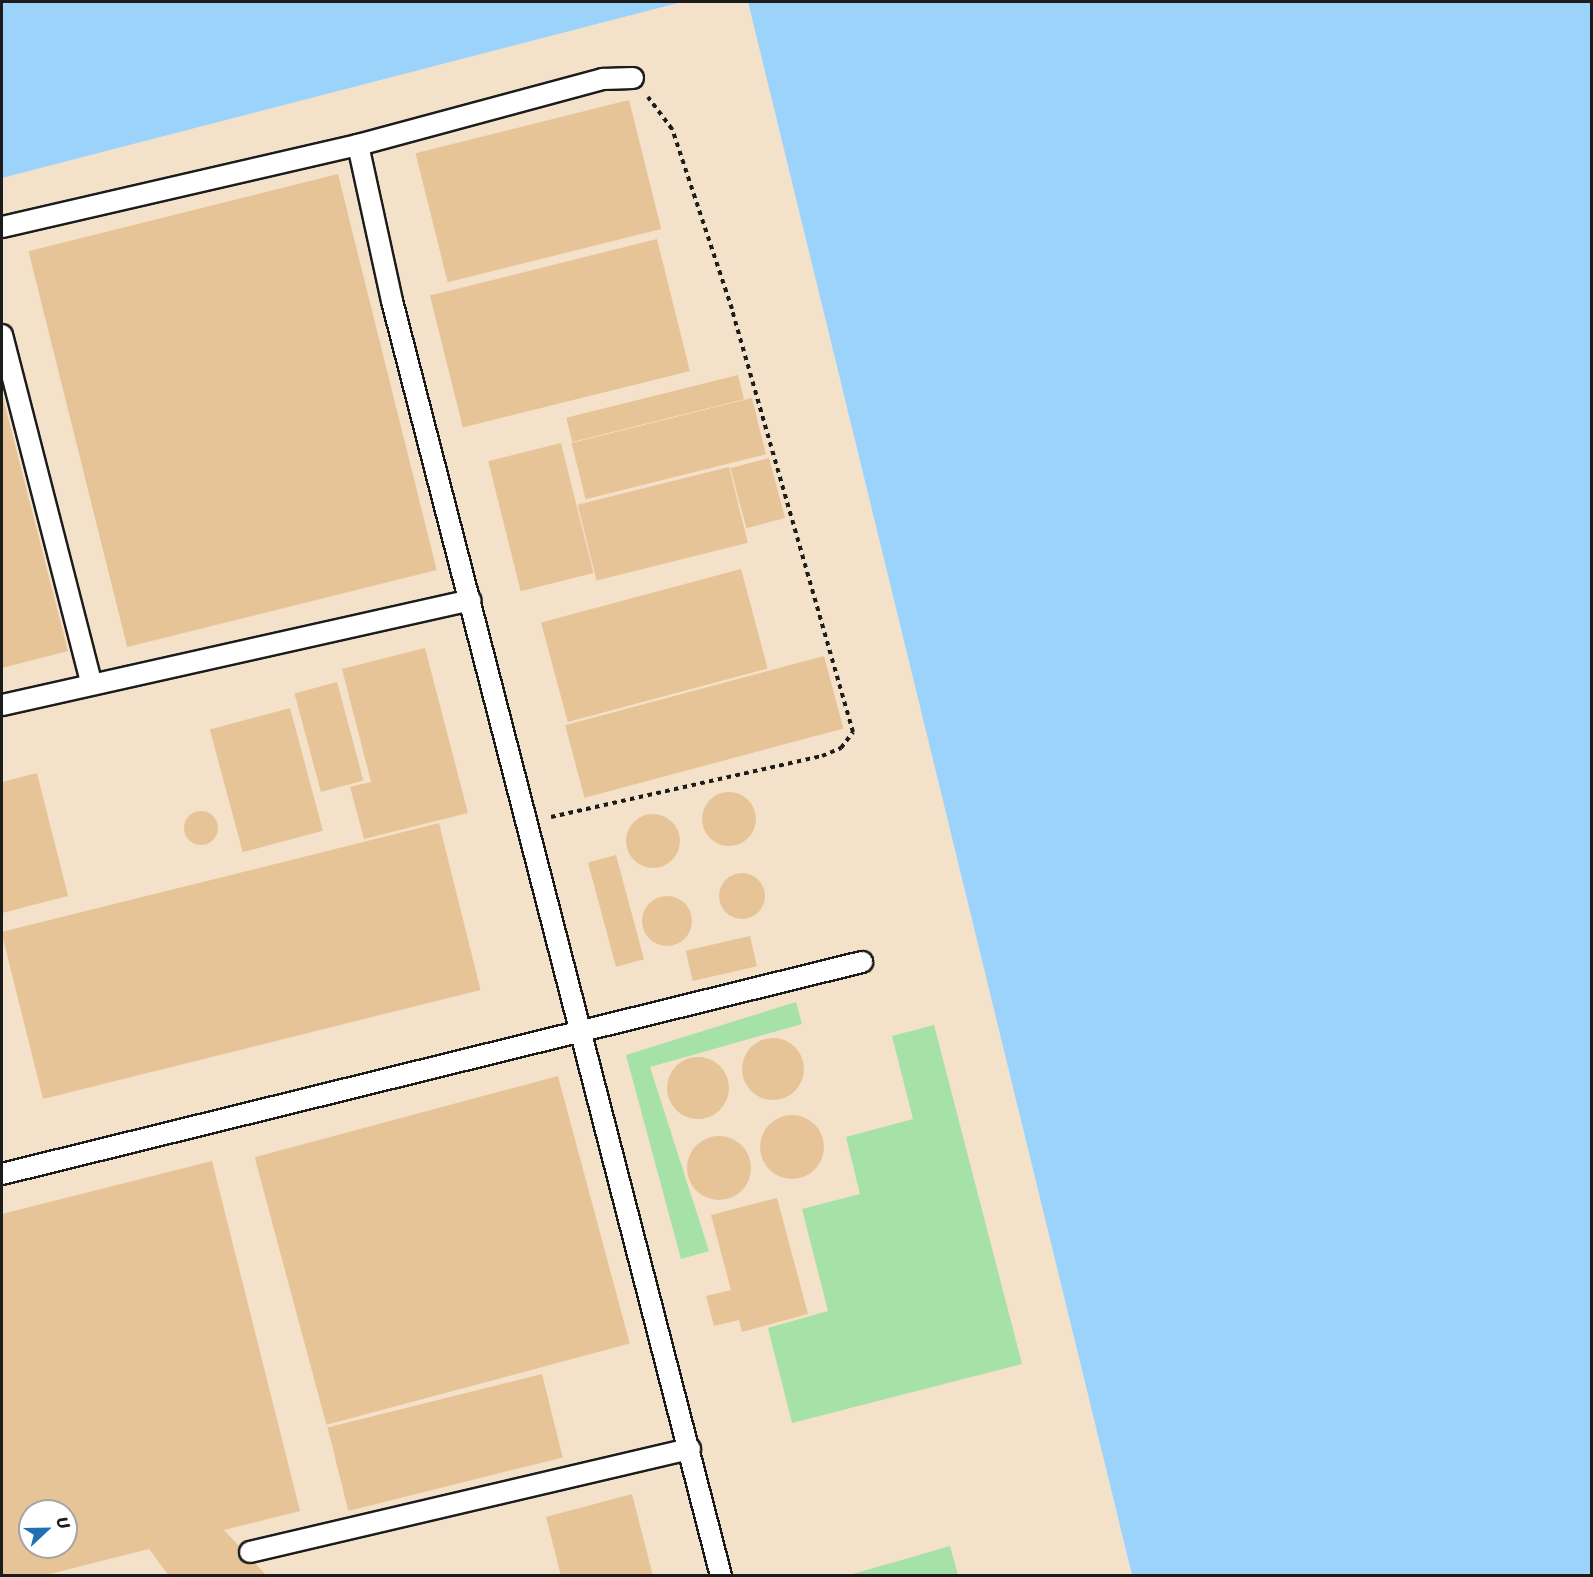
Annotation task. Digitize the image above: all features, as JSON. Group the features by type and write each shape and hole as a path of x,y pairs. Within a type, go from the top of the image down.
{"lane":[{"path":"2,227 358,145 603,79 633,78"},
{"path":"358,145 470,600 585,1034 721,1575"},
{"path":"2,334 92,682"},
{"path":"2,705 92,682 470,600"},
{"path":"2,1173 585,1034 862,962"},
{"path":"250,1552 690,1449"}],"path":[{"path":"528,823 822,756 842,748 853,732 739,331 676,139 633,78"}],"shaded area":[{"path":"682,2 748,2 1132,1575 2,1576 2,178"}],"green space":[{"path":"796,1002 802,1024 650,1067 709,1251 681,1259 626,1055"},
{"path":"934,1025 1022,1364 792,1423 768,1328 828,1311 802,1209 860,1194 846,1137 913,1119 892,1036"},
{"path":"950,1546 958,1575 849,1575 902,1560"}],"water":[{"path":"2,2 682,2 2,178"},
{"path":"748,2 1591,2 1591,1575 1132,1575"}],"building":[{"path":"629,100 661,229 448,282 416,153"},
{"path":"338,174 437,570 127,647 28,251"},
{"path":"657,239 690,371 463,428 430,296"},
{"path":"738,375 744,399 572,442 566,418"},
{"path":"2,394 68,651 2,668"},
{"path":"752,398 766,454 586,499 572,443"},
{"path":"561,443 593,573 521,591 488,461"},
{"path":"769,458 785,518 746,528 730,468"},
{"path":"729,467 748,543 597,580 578,505"},
{"path":"741,569 768,668 568,722 541,623"},
{"path":"425,648 468,813 364,839 350,787 371,782 342,669"},
{"path":"824,656 843,728 585,798 565,725"},
{"path":"337,682 363,781 321,792 294,693"},
{"path":"290,708 323,831 243,852 210,729"},
{"path":"37,773 68,896 2,913 2,782"},
{"path":"729,792 739,794 748,800 754,809 756,819 754,829 748,838 739,844 729,846 719,844 710,838 704,829 702,819 704,809 710,800 719,794"},
{"path":"201,811 213,816 218,828 213,840 201,845 189,840 184,828 189,816"},
{"path":"653,814 663,816 672,822 678,831 680,841 678,851 672,860 663,866 653,868 643,866 634,860 628,851 626,841 628,831 634,822 643,816"},
{"path":"439,823 481,990 43,1099 2,932"},
{"path":"616,855 644,959 616,967 588,863"},
{"path":"742,873 758,880 765,896 758,912 742,919 726,912 719,896 726,880"},
{"path":"662,896 672,896 685,903 692,916 692,926 685,939 672,946 662,946 653,942 646,935 642,926 642,916 646,907 653,900"},
{"path":"750,936 757,966 693,981 686,951"},
{"path":"767,1038 779,1038 795,1047 802,1057 804,1069 802,1081 795,1091 779,1100 767,1100 756,1095 747,1086 742,1075 742,1063 747,1052 756,1043"},
{"path":"698,1057 720,1066 729,1088 720,1110 698,1119 676,1110 667,1088 676,1066"},
{"path":"558,1076 630,1344 326,1425 255,1157"},
{"path":"792,1115 804,1117 815,1124 822,1135 824,1147 822,1159 815,1170 804,1177 792,1179 780,1177 769,1170 762,1159 760,1147 762,1135 769,1124 780,1117"},
{"path":"719,1136 731,1138 742,1145 749,1156 751,1168 749,1180 742,1191 731,1198 719,1200 707,1198 696,1191 689,1180 687,1168 689,1156 696,1145 707,1138"},
{"path":"212,1161 300,1511 224,1530 267,1576 169,1576 149,1549 42,1576 2,1576 2,1214"},
{"path":"777,1198 808,1314 742,1332 739,1320 714,1326 706,1296 731,1290 711,1215"},
{"path":"542,1374 563,1457 348,1511 328,1427"},
{"path":"632,1494 653,1576 561,1576 546,1517"}]}
